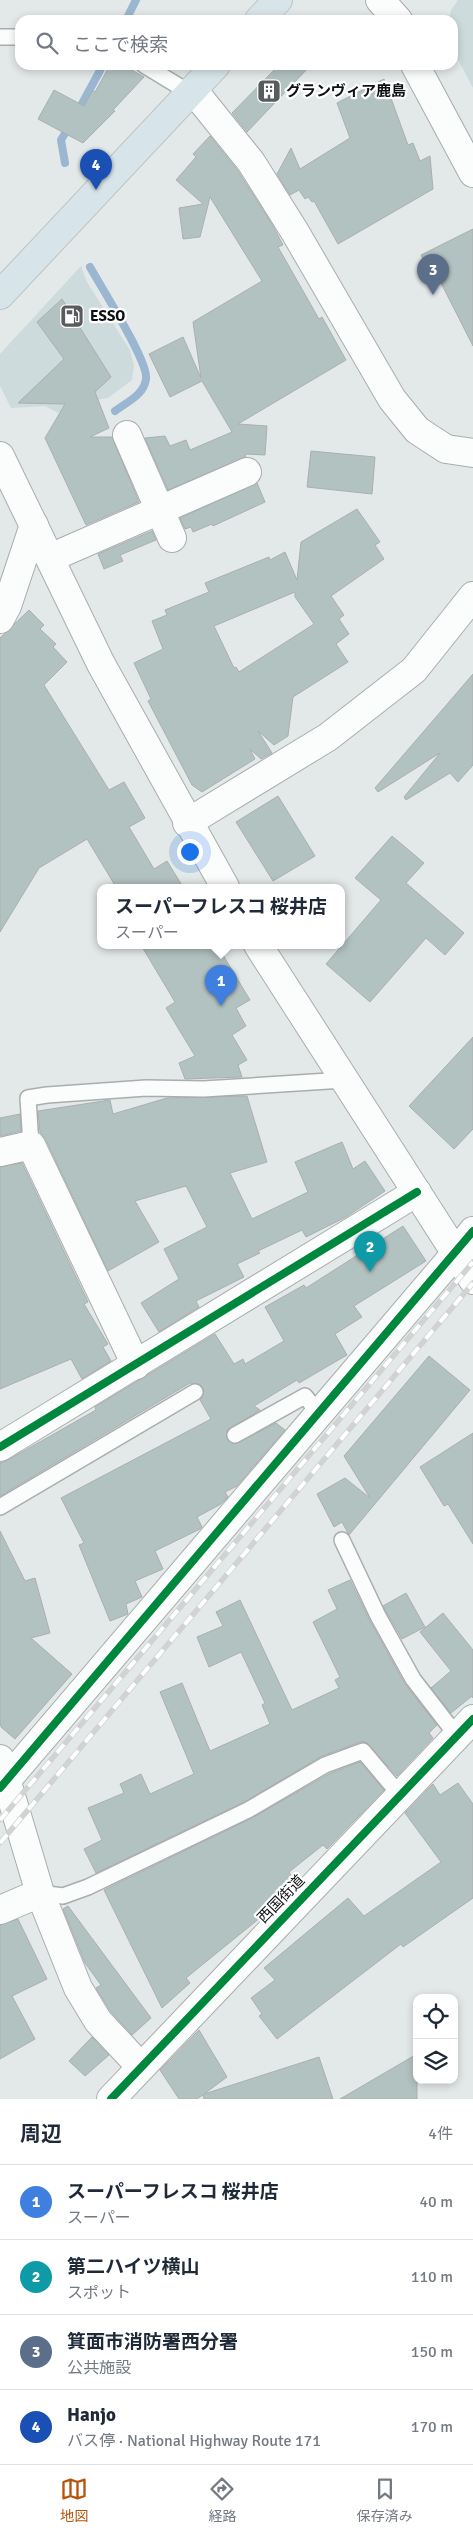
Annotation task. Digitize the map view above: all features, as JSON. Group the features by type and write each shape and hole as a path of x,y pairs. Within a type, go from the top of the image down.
{"highway":[{"path":"264,15 278,0"},
{"path":"0,295 211,70"}],"street":[{"path":"418,70 473,173"},
{"path":"191,92 251,162 295,232 392,399 417,430 446,449 473,454"},
{"path":"127,435 172,538"},
{"path":"0,456 101,664 187,823 223,884"},
{"path":"50,558 247,472"},
{"path":"0,619 7,606 34,525"},
{"path":"187,823 328,737 414,670 473,596"},
{"path":"261,949 473,1280"},
{"path":"0,1152 31,1144 136,1366"},
{"path":"0,1447 136,1366 417,1192"},
{"path":"141,2067 98,2021 78,1988 40,1893 2,1777 319,1414 473,1231"},
{"name":"西国街道","path":"111,2099 465,1727"},
{"path":"0,1910 40,1893"}],"lane":[{"path":"0,37 15,37"},
{"path":"153,70 191,92"},
{"path":"31,1144 28,1098 47,1094 146,1088 204,1089 344,1080"},
{"path":"0,1507 196,1392"},
{"path":"235,1435 305,1396 319,1414"},
{"path":"342,1540 378,1616 413,1679 465,1727"},
{"path":"40,1893 63,1896 88,1887 248,1810 325,1765 363,1751 400,1795"}],"shaded area":[{"path":"458,0 473,0 473,88 458,60 458,15 450,15"},
{"name":"ESSO","path":"81,266 87,282 130,350 134,365 132,380 108,398 75,403 58,413 45,406 11,408 0,386 0,354"}],"building":[{"path":"107,70 132,70 144,77 113,110 115,111 83,143 38,119 54,90 84,106 93,90 95,92"},
{"name":"グランヴィア鹿島","path":"274,70 306,70 247,132 232,113"},
{"path":"384,79 408,145 413,143 420,161 430,156 433,189 338,244 314,201 312,202 308,197 305,199 299,190 290,195 277,174 291,148 300,169 350,138 337,103"},
{"path":"210,136 238,171 273,226 283,245 278,247 319,319 322,317 346,360 238,424 267,426 265,455 245,454 246,457 168,490 145,438 165,436 170,446 186,440 190,450 232,432 202,381 170,397 149,354 183,337 201,378 193,322 262,281 210,197 200,237 183,239 179,208 203,204 176,180 196,157 193,154"},
{"path":"473,229 473,346 439,279 434,281 421,255"},
{"path":"62,299 111,377 95,392 109,428 90,437 112,437 139,502 86,525 45,438 65,404 18,403 64,359 37,322"},
{"path":"311,451 375,457 372,494 307,487"},
{"path":"257,483 265,502 213,526 212,524 193,532 191,527 185,529 180,518"},
{"path":"357,509 380,542 375,545 384,559 331,596 344,615 339,619 349,634 336,644 348,662 293,697 288,736 274,745 258,731 272,753 261,759 250,749 255,759 202,792 192,785 148,701 151,699 134,663 163,649 152,621 167,615 165,610 209,592 205,583 269,557 270,560 285,552 297,580 301,542","holes":["295,592 295,597 314,624 239,672 236,667 234,668 214,626"]},
{"path":"152,531 156,540 120,555 123,561 104,569 98,554"},
{"path":"29,610 44,625 40,629 56,644 53,647 67,662 44,685 109,790 124,782 145,818 129,827 154,869 167,861 181,884 114,884 87,839 39,868 0,932 0,638"},
{"path":"473,674 473,765 458,782 450,773 406,800 404,797 440,753 378,792 375,788"},
{"path":"278,796 315,856 273,881 236,822"},
{"path":"392,836 424,863 406,883 464,933 445,955 426,938 370,1002 326,964 339,949 345,949 345,942 381,900 355,878"},
{"path":"143,949 219,949 250,1000 236,1008 246,1026 232,1035 247,1060 238,1065 242,1077 185,1079 179,1063 195,1056 166,1008 175,1002"},
{"path":"473,1037 473,1129 454,1149 409,1106"},
{"path":"247,1096 267,1162 230,1173 252,1219 308,1192 295,1162 342,1142 353,1169 365,1161 385,1191 346,1217 306,1237 302,1230 258,1251 260,1253 237,1264 244,1277 196,1301 199,1307 159,1332 141,1303 179,1279 164,1249 207,1227 186,1186 135,1201 159,1242 108,1271 45,1138 40,1132 38,1111 110,1100 113,1114 167,1098"},
{"path":"20,1114 21,1131 0,1136 0,1118"},
{"path":"22,1163 88,1302 84,1304 108,1344 103,1347 111,1361 82,1379 71,1359 0,1389 0,1167"},
{"path":"403,1226 426,1261 354,1306 362,1317 335,1334 347,1355 299,1383 297,1380 254,1406 260,1410 227,1430 227,1439 235,1444 276,1423 285,1430 237,1486 225,1492 228,1497 221,1504 197,1517 202,1527 200,1529 155,1551 163,1569 135,1581 142,1597 126,1604 128,1614 110,1621 79,1545 84,1543 61,1498 211,1419 200,1400 204,1392 203,1387 199,1384 190,1383 0,1496 0,1463 96,1410 95,1407 215,1334 234,1364 243,1359 245,1364 284,1341 265,1307 304,1285 306,1288"},
{"path":"429,1356 470,1390 349,1535 342,1522 334,1527 317,1494 345,1478 370,1498 344,1456"},
{"path":"473,1433 473,1544 448,1504 444,1506 420,1467"},
{"path":"0,1531 25,1581 35,1578 50,1633 31,1638 72,1674 15,1739 1,1727 0,1720"},
{"path":"350,1580 405,1684 437,1725 429,1733 433,1738 397,1776 366,1742 360,1742 322,1756 244,1802 96,1873 84,1849 102,1840 88,1808 124,1793 120,1784 141,1774 150,1794 194,1774 160,1692 182,1683 210,1751 270,1724 262,1705 265,1703 241,1652 209,1667 197,1637 223,1626 216,1612 240,1600 292,1710 339,1688 335,1680 340,1677 313,1622 337,1609 328,1590"},
{"path":"406,1593 425,1627 402,1639 383,1606"},
{"path":"443,1613 473,1650 473,1698 472,1696 451,1713 431,1688 451,1671 420,1632"},
{"path":"360,1762 384,1790 327,1849 323,1845 289,1872 296,1882 266,1913 186,1978 190,1983 162,2008 104,1890 252,1818 329,1774"},
{"path":"458,1783 473,1804 473,1898 403,1947 401,1944 277,2039 259,2016 262,2014 251,1998 275,1980 264,1968 348,1898 364,1916 441,1862 405,1813 433,1784 440,1795"},
{"path":"68,1906 151,2018 132,2035 111,2012 96,1988 101,1985 85,1963 63,1909"},
{"path":"18,1919 47,1979 12,1996 35,2039 0,2059 0,1925"},
{"path":"199,2030 227,2077 204,2094 319,2057 333,2099 204,2099 203,2095 197,2099 179,2099 160,2070"},
{"path":"92,2037 109,2055 85,2076 69,2061"},
{"path":"413,2056 413,2084 417,2084 417,2099 340,2099"}],"waterway":[{"path":"128,15 136,0"},
{"path":"77,113 100,70"},
{"path":"65,163 61,140 70,125"},
{"path":"90,267 132,341 145,370 145,385 134,398 115,411"}],"railway":[{"path":"0,1820 473,1262"},
{"path":"0,1843 473,1283"}],"cycle path":[{"path":"0,1447 417,1192"},
{"path":"0,1788 473,1231"},
{"path":"111,2099 473,1719"}],"place":[{"name":"グランヴィア鹿島","path":"269,91"},
{"name":"Hanjo","path":"96,190"},
{"name":"箕面市消防署西分署","path":"433,295"},
{"name":"ESSO","path":"72,316"},
{"name":"スーパーフレスコ 桜井店","path":"221,1006"},
{"name":"第二ハイツ横山","path":"370,1272"}]}
